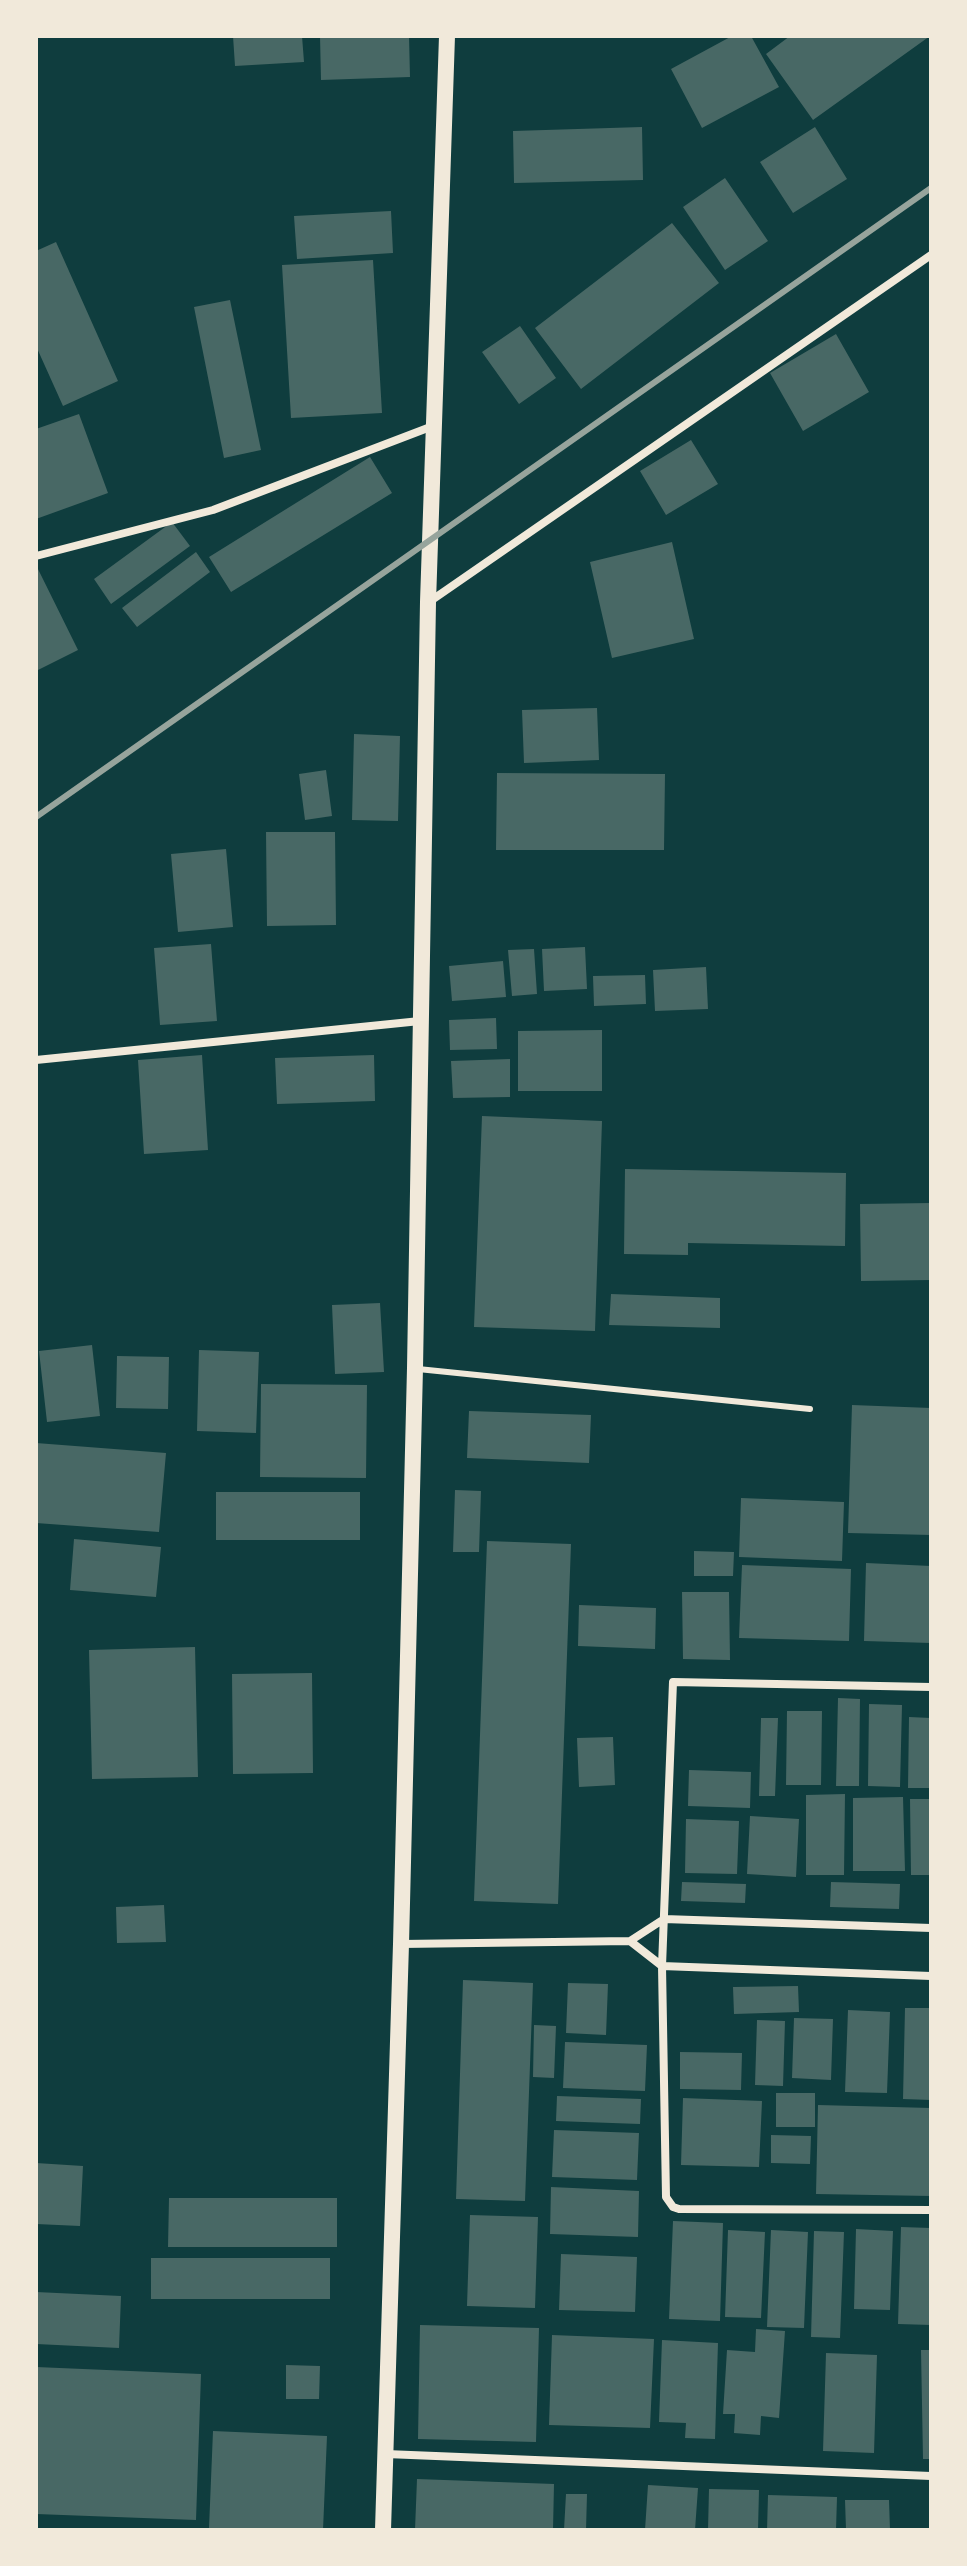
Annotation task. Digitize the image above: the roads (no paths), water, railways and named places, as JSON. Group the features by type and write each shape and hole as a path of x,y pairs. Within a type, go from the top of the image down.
{"main road":[{"path":"383,2530 415,1368 428,602 447,36"}],"street":[{"path":"428,602 931,255"},
{"path":"36,556 213,510 433,426"},
{"path":"36,1060 420,1021"},
{"path":"931,1687 673,1682 662,1966 666,2197 669,2202 679,2209 931,2210"},
{"path":"401,1944 630,1941 664,1919 931,1928"},
{"path":"630,1941 662,1966 931,1976"},
{"path":"386,2454 931,2476"}],"lane":[{"path":"415,1368 810,1409"}],"railway":[{"path":"36,817 931,188"}]}
